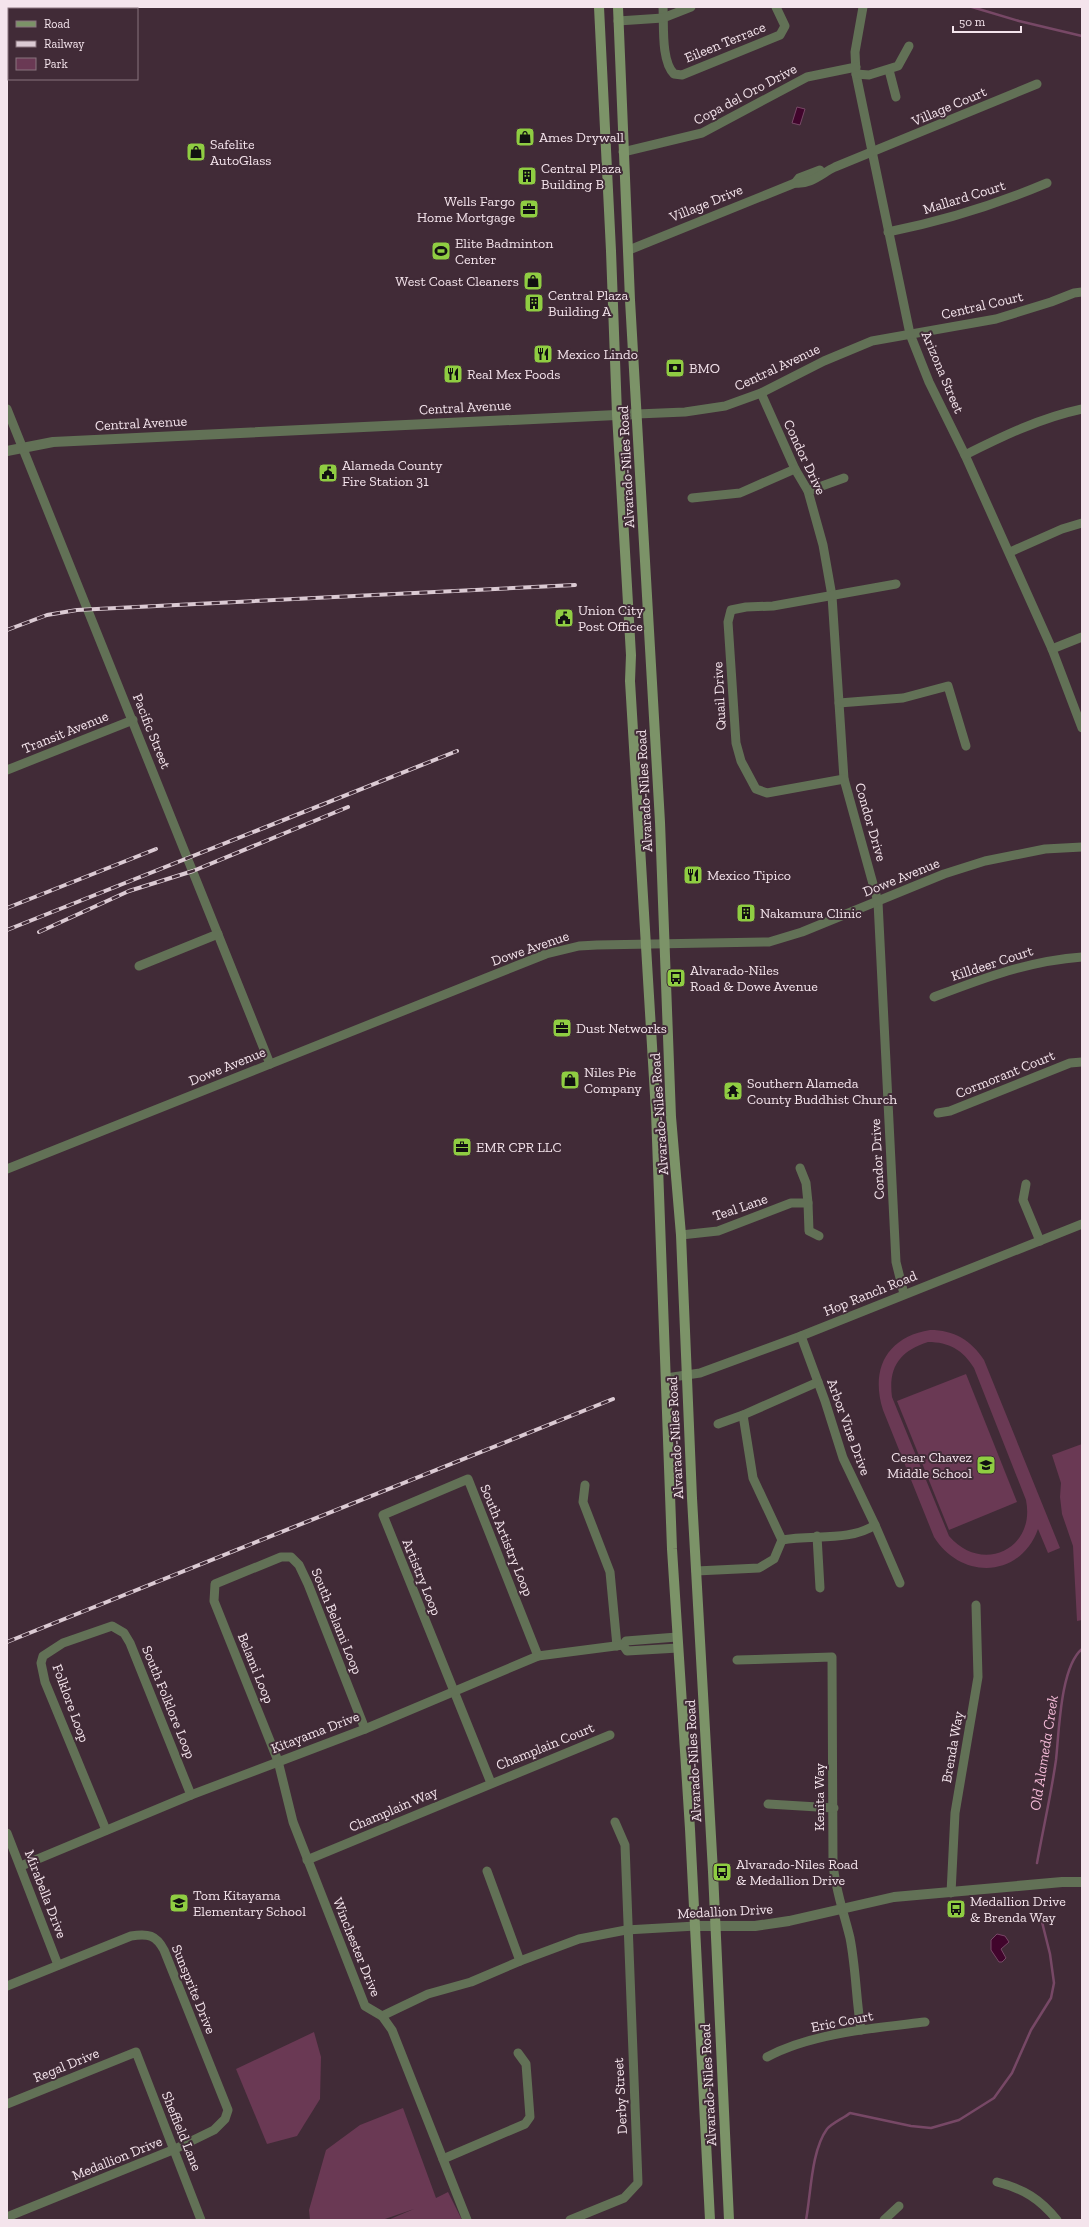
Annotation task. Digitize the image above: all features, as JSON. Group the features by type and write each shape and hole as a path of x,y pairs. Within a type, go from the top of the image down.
{"main road":[{"name":"Alvarado-Niles Road","path":"599,7 610,219 617,414 656,1119 677,1637 696,1926 710,2220"},
{"name":"Alvarado-Niles Road","path":"618,7 623,152 636,414 660,822 671,1117 681,1235 686,1376 716,1926 729,2220"}],"street":[{"path":"662,7 663,18"},
{"path":"618,21 663,18 691,7"},
{"name":"Eileen Terrace","path":"663,18 665,56 668,69 674,74 682,75 780,35 785,29 783,18 776,7"},
{"name":"Arizona Street","path":"863,7 856,52 856,71 871,153 910,334 929,382 1010,552 1052,649 1082,728"},
{"name":"Copa del Oro Drive","path":"623,152 702,133 807,77 856,71 869,75 889,70 898,66 909,46"},
{"path":"889,70 896,97"},
{"name":"Village Court","path":"871,153 1037,84"},
{"name":"Village Drive","path":"629,250 795,183 802,184 825,174 830,169 871,153"},
{"name":"Mallard Court","path":"888,232 930,223 979,209 1047,183"},
{"name":"Central Court","path":"910,334 996,319 1051,302 1074,293 1082,292"},
{"name":"Central Avenue","path":"7,450 53,442 684,412 725,406 761,393 824,361 872,341 910,334"},
{"name":"Condor Drive","path":"761,393 795,469 808,491 824,545 832,596 844,779 878,902 896,1262 904,1294"},
{"name":"Pacific Street","path":"7,409 270,1064"},
{"path":"965,455 1008,434 1054,415 1082,409"},
{"path":"692,498 740,493 795,469"},
{"path":"808,491 844,478"},
{"path":"1010,552 1062,529 1082,523"},
{"path":"832,596 896,584"},
{"name":"Quail Drive","path":"832,596 773,606 746,607 731,610 728,622 736,743 741,761 756,789 767,793 844,779"},
{"path":"1052,649 1082,637"},
{"path":"839,703 903,698 948,686 966,746"},
{"name":"Transit Avenue","path":"7,770 133,720"},
{"name":"Dowe Avenue","path":"7,1169 546,954 579,946 769,942 802,932 944,874 984,861 1045,849 1082,847"},
{"path":"139,966 218,934"},
{"name":"Killdeer Court","path":"934,997 1010,969 1053,959 1082,957"},
{"name":"Cormorant Court","path":"938,1113 950,1111 1070,1063 1082,1062"},
{"path":"800,1168 806,1183 809,1231 819,1236"},
{"path":"1026,1184 1023,1200 1040,1241"},
{"name":"Teal Lane","path":"681,1235 718,1231 791,1203 808,1203"},
{"name":"Hop Ranch Road","path":"666,1378 700,1373 801,1336 1082,1224"},
{"name":"Arbor Vine Drive","path":"801,1336 818,1382 842,1458 875,1525 900,1583"},
{"path":"718,1424 743,1415 818,1382"},
{"path":"696,1571 758,1568 774,1559 782,1540 752,1478 743,1415"},
{"name":"South Artistry Loop","path":"423,1497 468,1479 538,1656"},
{"path":"585,1485 583,1502 610,1572 620,1646"},
{"name":"Artistry Loop","path":"423,1497 382,1515 452,1691"},
{"path":"782,1540 854,1534 867,1530 875,1525"},
{"path":"817,1536 820,1588"},
{"name":"South Belami Loop","path":"215,1584 280,1557 291,1557 299,1566 308,1584 365,1729"},
{"name":"Belami Loop","path":"215,1584 214,1601 278,1761"},
{"name":"Brenda Way","path":"951,1893 954,1813 978,1677 976,1605"},
{"name":"South Folklore Loop","path":"112,1626 124,1634 130,1643 191,1795"},
{"name":"Folklore Loop","path":"106,1830 45,1682 41,1663 43,1656 63,1643 112,1626"},
{"name":"Kitayama Drive","path":"21,1866 191,1795 365,1729 538,1656 620,1646 626,1641 677,1637"},
{"name":"Kitayama Drive","path":"620,1646 627,1651 678,1648"},
{"name":"Kenita Way","path":"737,1660 832,1657 834,1808 833,1863 835,1885 842,1909 855,1970 856,2001 861,2030"},
{"path":"452,1691 491,1783"},
{"name":"Champlain Court","path":"491,1783 610,1735"},
{"name":"Winchester Drive","path":"278,1761 293,1822 365,2006 382,2016 392,2030 467,2220"},
{"name":"Champlain Way","path":"307,1860 491,1783"},
{"path":"768,1804 834,1808"},
{"name":"Derby Street","path":"570,2220 624,2198 638,2183 626,1930 625,1845 615,1822"},
{"name":"Mirabella Drive","path":"7,1833 58,1965"},
{"path":"487,1871 520,1961"},
{"name":"Medallion Drive","path":"382,2016 428,1994 471,1982 520,1961 579,1939 626,1930 696,1926 755,1926 894,1897 1062,1882 1082,1882"},
{"name":"Sunsprite Drive","path":"7,1986 131,1936 144,1934 152,1936 159,1942 228,2110"},
{"name":"Eric Court","path":"767,2057 786,2046 861,2030 924,2022"},
{"name":"Regal Drive","path":"7,2104 136,2052"},
{"name":"Sheffield Lane","path":"136,2052 202,2220"},
{"path":"443,2159 525,2124 530,2116 526,2064 518,2053"},
{"name":"Medallion Drive","path":"7,2217 24,2215 175,2150 214,2130 225,2119 228,2110"},
{"path":"998,2182 1013,2186 1042,2202 1057,2220"},
{"path":"884,2220 898,2206"}],"green space":[{"path":"930,1330 939,1330 954,1334 968,1342 984,1360 1060,1548 1048,1553 1038,1529 1029,1545 1018,1557 1004,1565 989,1568 974,1567 959,1561 945,1551 934,1537 883,1410 880,1395 879,1381 881,1369 886,1357 893,1348 903,1340 915,1334","holes":["928,1342 936,1342 955,1348 965,1356 974,1368 1026,1500 1027,1517 1023,1532 1014,1543 1003,1551 990,1554 976,1553 962,1547 949,1536 892,1397 891,1386 894,1369 903,1355 910,1350"]},
{"path":"966,1374 1017,1502 949,1530 897,1401"},
{"path":"1082,1444 1082,1620 1077,1621 1073,1546 1062,1514 1060,1497 1061,1483 1052,1455"},
{"path":"314,2032 321,2057 320,2099 297,2136 267,2144 236,2069"},
{"path":"403,2108 436,2198 448,2192 462,2220 388,2220 414,2209 382,2220 310,2220 309,2210 326,2150 360,2125"}],"shaded area":[{"path":"797,107 805,109 800,125 792,123"},
{"path":"997,1934 1005,1936 1009,1942 1001,1949 1006,1958 1002,1962 999,1962 991,1950 991,1940"}],"waterway":[{"path":"972,7 1019,21 1082,36"},
{"name":"Old Alameda Creek","path":"1037,1863 1054,1773 1065,1685 1069,1670 1075,1658 1082,1649"},
{"name":"Old Alameda Creek","path":"806,2220 812,2173 822,2138 829,2127 850,2113 911,2126 931,2128 959,2120 994,2098 1012,2073 1031,2030 1051,1998 1054,1983 1050,1954 1040,1914"}],"railway":[{"path":"7,630 47,615 77,610 575,585"},
{"path":"7,930 457,751"},
{"path":"39,932 129,891 193,871 348,807"},
{"path":"7,908 156,849"},
{"path":"7,1642 613,1399"}],"place":[{"name":"Ames Drywall","path":"525,137"},
{"name":"Safelite AutoGlass","path":"196,152"},
{"name":"Central Plaza Building B","path":"527,176"},
{"name":"Wells Fargo Home Mortgage","path":"529,209"},
{"name":"Elite Badminton Center","path":"441,251"},
{"name":"West Coast Cleaners","path":"533,281"},
{"name":"Central Plaza Building A","path":"534,303"},
{"name":"Mexico Lindo","path":"543,354"},
{"name":"BMO","path":"675,368"},
{"name":"Real Mex Foods","path":"453,374"},
{"name":"Alameda County Fire Station 31","path":"328,473"},
{"name":"Union City Post Office","path":"564,618"},
{"name":"Mexico Tipico","path":"693,875"},
{"name":"Nakamura Clinic","path":"746,913"},
{"name":"Alvarado-Niles Road & Dowe Avenue","path":"676,978"},
{"name":"Dust Networks","path":"562,1028"},
{"name":"Niles Pie Company","path":"570,1080"},
{"name":"Southern Alameda County Buddhist Church","path":"733,1091"},
{"name":"EMR CPR LLC","path":"462,1147"},
{"name":"Cesar Chavez Middle School","path":"986,1465"},
{"name":"Alvarado-Niles Road & Medallion Drive","path":"722,1872"},
{"name":"Tom Kitayama Elementary School","path":"179,1903"},
{"name":"Medallion Drive & Brenda Way","path":"956,1909"}]}
